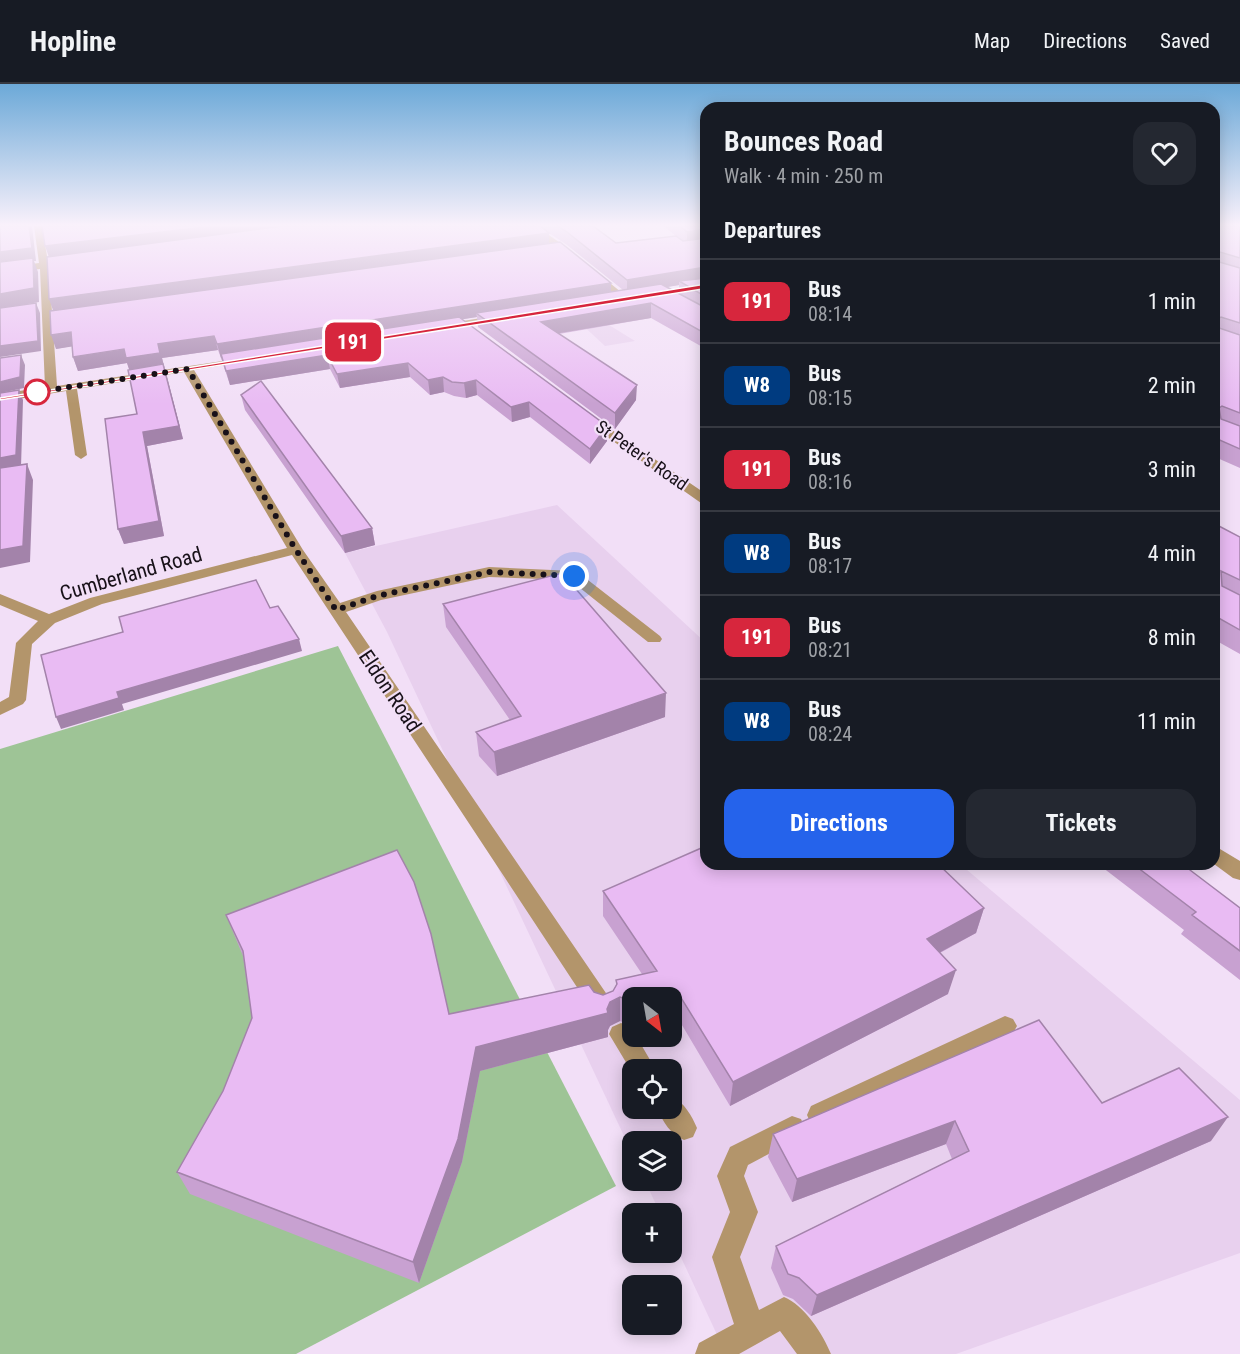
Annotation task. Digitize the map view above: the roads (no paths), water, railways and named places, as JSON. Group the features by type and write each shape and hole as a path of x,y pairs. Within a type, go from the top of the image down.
{"street":[{"path":"43,285 41,307 47,321 51,390"},
{"path":"607,285 623,299"},
{"path":"427,330 508,317"},
{"path":"47,321 59,319"},
{"path":"462,324 481,338"},
{"path":"0,398 252,358"},
{"name":"Eldon Road","path":"188,369 296,550 603,1007"},
{"path":"71,387 81,455"},
{"name":"St Peter's Road","path":"575,408 700,496"},
{"name":"Cumberland Road","path":"0,709 17,700 24,643 49,620 96,601 296,550"},
{"path":"336,610 377,596 489,572 574,576 654,639"},
{"path":"0,599 49,620"},
{"path":"1220,858 1240,872"},
{"path":"751,1331 726,1257 744,1212 730,1176 739,1156 1005,1026"},
{"path":"621,1034 637,1059"},
{"path":"710,1354 784,1312 816,1354"}]}
